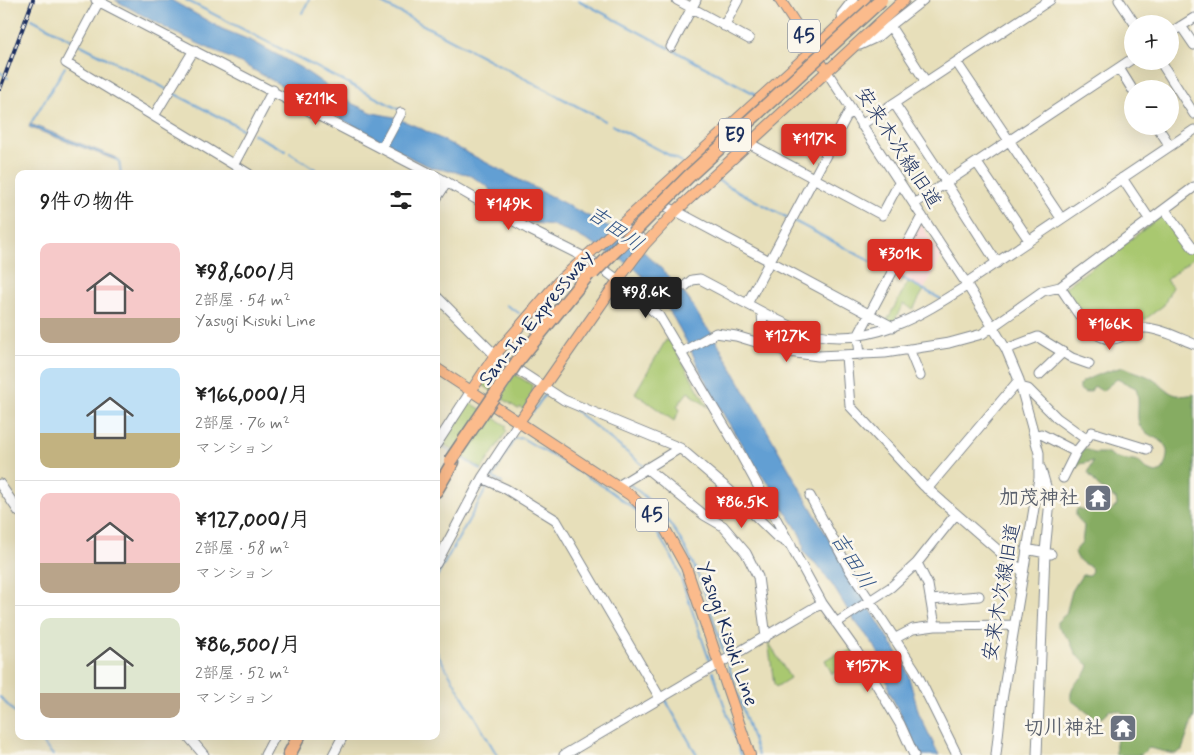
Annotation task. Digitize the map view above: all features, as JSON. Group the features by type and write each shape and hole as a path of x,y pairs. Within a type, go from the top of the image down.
{"highway":[{"name":"San-In Expressway","path":"440,478 519,362 592,272 680,180 876,0"},
{"name":"San-In Expressway","path":"592,272 676,189 881,0"},
{"name":"San-In Expressway","path":"440,483 451,462"},
{"path":"289,755 297,740"},
{"path":"293,755 302,740"}],"main road":[{"name":"45","path":"518,422 619,278 646,243 676,211 827,72 780,0"},
{"path":"814,50 865,0"},
{"path":"827,72 904,0"},
{"name":"45","path":"471,391 495,355 539,302 586,256 814,50"},
{"name":"Yasugi Kisuki Line","path":"440,371 618,486 654,517 675,544 691,581 750,755"}],"street":[{"path":"677,0 694,4 724,26 749,39"},
{"path":"857,44 860,45 877,37 923,0"},
{"path":"861,125 1050,0"},
{"path":"1119,0 1128,15"},
{"path":"243,170 66,63 98,1 383,147 424,170"},
{"path":"724,26 735,1"},
{"path":"843,22 842,14 849,1"},
{"path":"671,47 694,4"},
{"path":"1194,18 1181,26 1194,46"},
{"path":"890,26 926,82"},
{"path":"154,116 194,50"},
{"path":"957,63 1061,218"},
{"path":"914,204 1124,64"},
{"path":"1119,68 1126,80"},
{"path":"1166,70 1194,114"},
{"name":"安来木次線旧道","path":"827,72 993,326 1006,350 1019,384 1034,436 1040,467 1013,625 996,755"},
{"path":"234,164 273,90"},
{"path":"894,104 997,263"},
{"path":"747,304 852,108"},
{"path":"383,147 400,114"},
{"path":"724,130 882,215 900,183"},
{"path":"685,286 692,280 700,280 762,312 812,333 831,336 858,336 893,328 926,312 1061,218 1194,130"},
{"path":"1163,135 1170,146"},
{"path":"977,163 1029,240"},
{"path":"440,178 586,256 619,278 659,316 682,352 822,603 857,652 890,708 914,755"},
{"path":"1122,178 1150,220"},
{"path":"440,192 446,182"},
{"path":"682,352 716,333 736,336 764,346 818,356 860,355 973,338 1044,291 1060,288 1194,187"},
{"path":"649,199 676,211 893,328"},
{"path":"1165,210 1194,249"},
{"path":"860,355 858,336 922,216"},
{"path":"619,226 646,243"},
{"path":"1060,288 1093,331 1102,337 1120,338 1138,328 1147,328 1194,344"},
{"path":"440,300 495,355 543,387 570,403 680,448 729,490 777,537 791,545"},
{"path":"762,312 764,346"},
{"path":"1006,350 1038,337 1063,352 1089,364"},
{"path":"909,349 920,376"},
{"path":"1039,375 1063,352"},
{"path":"846,356 850,406 927,489 1022,571"},
{"path":"927,489 1019,384 1028,389 1057,418 1086,439"},
{"path":"440,439 471,391"},
{"path":"440,557 482,478 518,422"},
{"path":"1063,478 1076,452 1092,432 1147,449"},
{"path":"1034,436 1041,434 1076,452"},
{"path":"618,486 680,448"},
{"path":"1038,755 1050,500 1040,467"},
{"path":"646,468 704,515 723,526 746,553 758,577 766,637"},
{"path":"482,478 506,489 556,520 660,698"},
{"path":"0,484 15,506"},
{"path":"810,496 849,568 915,670 957,755"},
{"path":"837,622 891,587 917,563 956,514"},
{"path":"1026,549 1048,553"},
{"path":"917,563 928,585 935,626"},
{"path":"931,600 979,596"},
{"path":"564,755 822,603"},
{"path":"894,639 913,629 935,626 1013,625"},
{"path":"191,740 204,755"},
{"path":"265,755 273,740"},
{"path":"333,755 341,740"}],"shaded area":[{"path":"921,224 942,257 924,289 893,273"}],"green space":[{"path":"1165,214 1194,253 1194,257 1166,280 1172,287 1164,305 1127,333 1109,338 1094,328 1064,288"},
{"path":"908,282 924,290 913,309 903,304 892,325 886,322"},
{"path":"666,340 671,342 708,407 688,392 677,406 680,410 674,421 635,393"},
{"path":"503,367 532,385 533,395 523,410 520,407 518,409 483,385 482,382 490,369"},
{"path":"1123,367 1149,377 1174,394 1194,394 1194,716 1182,750 1175,754 1149,748 1140,755 1116,755 1117,741 1130,730 1130,720 1120,711 1110,710 1103,717 1096,719 1071,700 1071,693 1075,684 1085,674 1089,665 1076,655 1070,641 1057,625 1057,622 1066,614 1072,591 1082,575 1089,575 1092,571 1091,567 1080,561 1075,551 1082,543 1084,526 1076,516 1076,511 1078,508 1088,512 1093,506 1101,511 1111,511 1117,505 1116,499 1098,486 1088,473 1093,461 1081,464 1074,471 1072,468 1074,460 1084,448 1094,453 1108,453 1116,458 1139,462 1147,470 1156,473 1162,471 1166,459 1167,451 1165,445 1140,426 1136,388 1117,379 1102,391 1094,386 1091,391 1085,393 1079,389 1079,385 1082,382"},
{"path":"471,403 507,426 505,429 507,431 482,469 442,443 466,405"},
{"path":"768,641 790,678 776,687 774,684"},
{"path":"852,649 865,671 855,677 848,666 832,674 825,660 839,652 842,655"}],"water":[{"path":"115,0 171,0 222,29 252,41 301,68 353,104 373,113 394,117 420,128 619,232 641,249 629,264 575,234 552,225 524,222 504,208 487,186 468,174 433,168 415,160 241,63 173,32"},
{"path":"30,124 117,158 116,160 29,127"},
{"path":"643,251 679,287 692,304 704,325 711,332 847,571 906,667 919,714 939,755 920,755 889,691 883,662 874,645 854,620 833,586 816,564 803,552 802,539 774,491 728,422 674,319 648,282 631,265"}],"waterway":[{"path":"186,0 400,110"},
{"path":"302,13 309,0"},
{"path":"376,0 605,121"},
{"path":"578,0 669,48"},
{"path":"32,19 73,41"},
{"path":"79,44 166,89"},
{"path":"673,50 757,95"},
{"path":"31,123 65,67"},
{"path":"0,72 8,78"},
{"path":"171,92 246,131"},
{"path":"612,125 682,162"},
{"path":"253,134 286,151"},
{"path":"290,153 317,170"},
{"path":"115,159 119,161 120,170"},
{"path":"717,180 790,219"},
{"path":"794,221 889,271"},
{"path":"895,274 941,299"},
{"path":"506,305 519,313"},
{"path":"533,412 544,396 549,394"},
{"path":"572,408 644,466"},
{"path":"493,477 514,439 522,438 606,488 633,508 654,528 676,564 711,665"},
{"path":"440,445 451,452"},
{"path":"460,457 481,470"},
{"path":"489,475 502,483"},
{"path":"629,484 650,501 680,539 700,581 724,653"},
{"path":"440,571 488,486"},
{"path":"440,658 456,685"},
{"path":"728,664 758,755"},
{"path":"713,672 741,755"},
{"path":"457,687 497,755"},
{"path":"0,697 15,713"},
{"path":"665,699 697,755"},
{"path":"40,740 53,755"}],"railway":[{"path":"0,89 33,0"}],"place":[{"name":"加茂神社","path":"1098,498"},
{"name":"切川神社","path":"1123,728"}],"water label":[{"name":"吉田川","path":"615,229"},
{"name":"吉田川","path":"852,561"}]}
